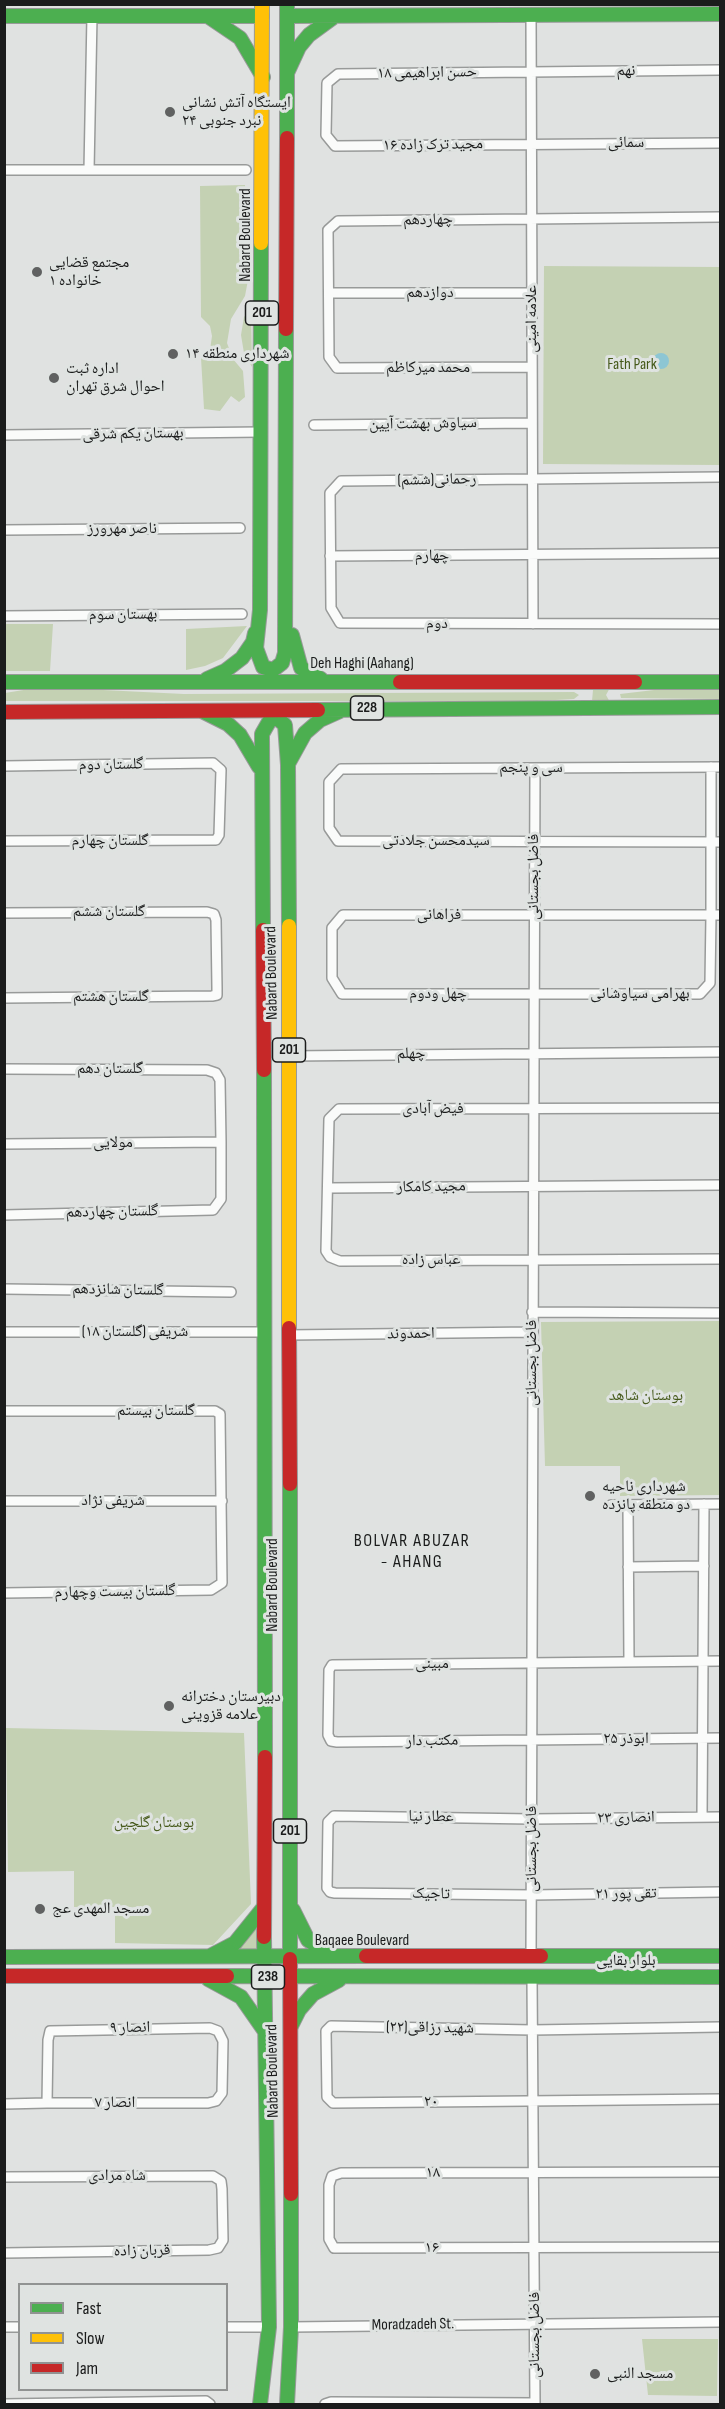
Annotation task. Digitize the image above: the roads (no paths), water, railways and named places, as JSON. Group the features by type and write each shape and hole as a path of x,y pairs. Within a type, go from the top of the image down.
{"main road":[{"path":"8,18 207,16 262,10 287,10 335,16 531,10 720,14"},
{"name":"Nabard Boulevard","path":"260,610 262,10"},
{"name":"201","path":"260,610 258,657 263,667 273,670 282,663 285,653 287,10"},
{"path":"207,16 240,38 263,77"},
{"path":"286,75 298,47 309,35 335,16"},
{"path":"286,599 297,659 302,668 318,678 339,681"},
{"path":"180,683 207,679 225,671 242,658 253,642 260,610"},
{"name":"Deh Haghi (Aahang)","path":"4,684 339,681 720,682"},
{"path":"541,708 585,699 586,689 576,681"},
{"path":"625,708 614,701 614,691 624,686 653,683"},
{"name":"228","path":"4,712 720,707"},
{"path":"288,765 301,738 320,720 333,713 357,708"},
{"path":"192,710 211,714 228,723 252,751 261,772"},
{"name":"201","path":"261,772 262,734 270,720 277,718 285,725 288,765"},
{"name":"Nabard Boulevard","path":"287,2404 291,2327 288,765"},
{"name":"Nabard Boulevard","path":"260,2404 269,2327 264,1977 265,1332 261,772"},
{"path":"290,1897 297,1920 308,1940 335,1957"},
{"path":"204,1958 235,1943 264,1907"},
{"name":"Baqaee Boulevard","path":"4,1957 290,1959 720,1956"},
{"path":"531,1958 532,1978"},
{"name":"238","path":"4,1976 532,1978"},
{"path":"202,1977 222,1985 241,1997 265,2032"},
{"path":"289,2029 299,2010 313,1994 346,1977"},
{"name":"بلوار بقایی","path":"532,1978 720,1977"}],"street":[{"name":"علامه امینی","path":"531,10 533,624"},
{"path":"89,170 92,16"},
{"name":"نهم","path":"531,71 720,70"},
{"name":"حسن ابراهیمی ۱۸","path":"335,146 326,135 327,83 338,74 531,71"},
{"name":"سمائی","path":"531,144 720,143"},
{"name":"مجید ترک زاده ۱۶","path":"335,146 531,144"},
{"path":"4,170 246,170"},
{"name":"چهاردهم","path":"328,293 328,231 338,221 720,217"},
{"name":"دوازدهم","path":"328,293 532,293"},
{"name":"محمد میرکاظم","path":"328,293 329,357 337,368 532,367"},
{"name":"سیاوش بهشت آیین","path":"314,425 532,423"},
{"name":"بهستان یکم شرقی","path":"4,435 261,432"},
{"name":"رحمانی(ششم)","path":"330,556 330,493 341,481 720,477"},
{"name":"ناصر مهرورز","path":"4,530 240,528"},
{"name":"چهارم","path":"330,556 720,554"},
{"name":"دوم","path":"330,556 331,608 340,623 720,624"},
{"name":"بهستان سوم","path":"4,616 242,614"},
{"name":"گلستان دوم","path":"4,766 218,765 221,770 219,835 216,840"},
{"name":"سی و پنجم","path":"338,841 329,828 329,782 341,769 716,767"},
{"name":"بهرامی سیاوشانی","path":"534,994 700,994 710,983 716,915 716,767"},
{"name":"فاضل بجستانی","path":"531,1958 535,768"},
{"name":"گلستان چهارم","path":"4,842 216,840"},
{"name":"سیدمحسن جلادتی","path":"338,841 716,842"},
{"name":"گلستان ششم","path":"4,913 207,912 214,914 217,995"},
{"name":"فراهانی","path":"342,994 332,978 332,928 343,915 716,915"},
{"name":"چهل ودوم","path":"342,994 534,994"},
{"name":"گلستان هشتم","path":"4,998 217,995"},
{"name":"چهلم","path":"290,1056 720,1052"},
{"name":"گلستان دهم","path":"4,1069 207,1070 216,1073 220,1080 221,1142"},
{"name":"فیض آبادی","path":"329,1188 329,1119 339,1109 720,1108"},
{"name":"مولایی","path":"4,1144 221,1142"},
{"name":"گلستان چهاردهم","path":"4,1215 213,1210 219,1206 221,1142"},
{"name":"مجید کامکار","path":"329,1188 720,1185"},
{"name":"عباس زاده","path":"329,1188 327,1251 330,1257 340,1261 720,1259"},
{"name":"گلستان شانزدهم","path":"4,1289 231,1292"},
{"path":"532,1312 720,1313"},
{"name":"شریفی (گلستان ۱۸)","path":"4,1332 265,1332"},
{"name":"احمدوند","path":"289,1335 532,1332"},
{"name":"گلستان بیستم","path":"4,1411 215,1411 220,1414 222,1420 222,1501"},
{"name":"شریفی نژاد","path":"4,1502 222,1501"},
{"name":"گلستان بیست وچهارم","path":"4,1593 211,1590 222,1582 222,1501"},
{"path":"628,1504 629,1662"},
{"path":"702,1817 704,1504"},
{"path":"611,1505 720,1504"},
{"path":"628,1567 704,1566"},
{"name":"مبینی","path":"331,1741 328,1735 329,1670 332,1665 720,1661"},
{"name":"ابوذر ۲۵","path":"532,1740 720,1738"},
{"name":"مکتب دار","path":"331,1741 532,1740"},
{"name":"عطار نیا","path":"330,1893 327,1877 328,1822 334,1816 532,1819"},
{"name":"انصاری ۲۳","path":"532,1819 720,1817"},
{"name":"تقی پور ۲۱","path":"532,1895 720,1892"},
{"name":"تاجیک","path":"330,1893 532,1895"},
{"name":"فاضل بجستانی","path":"532,1978 535,2404"},
{"name":"شهید رزاقی(۲۲)","path":"330,2102 327,2097 327,2028 532,2030 720,2027"},
{"name":"انصار ۹","path":"47,2103 48,2040 50,2031 60,2029 210,2028 218,2031 223,2041 222,2093"},
{"name":"انصار ۷","path":"4,2103 208,2103 216,2101 222,2093"},
{"name":"۲۰","path":"330,2102 720,2099"},
{"name":"۱۸","path":"330,2245 329,2185 332,2176 341,2173 720,2172"},
{"name":"شاه مرادی","path":"4,2177 213,2176 221,2181 222,2188"},
{"name":"قربان زاده","path":"4,2253 218,2248 223,2240 222,2188"},
{"name":"۱۶","path":"330,2245 334,2247 720,2247"},
{"name":"Moradzadeh St.","path":"291,2327 720,2322"},
{"path":"228,2327 269,2327"},
{"path":"325,2404 331,2402 535,2404"},
{"path":"4,2404 210,2403"}],"water":[{"path":"661,353 667,355 669,361 667,367 661,369 655,367 653,361 655,355"}],"place":[{"name":"ایستگاه آتش نشانی ۲۴ نبرد جنوبی","path":"170,112"},
{"name":"مجتمع قضایی خانواده ۱","path":"37,272"},
{"name":"شهرداری منطقه ۱۴","path":"173,354"},
{"name":"اداره ثبت احوال شرق تهران","path":"54,378"},
{"name":"شهرداری ناحیه دو منطقه پانزده","path":"590,1496"},
{"name":"دبیرستان دخترانه علامه قزوینی","path":"169,1706"},
{"name":"مسجد المهدی عج","path":"40,1909"},
{"name":"مسجد النبی","path":"595,2374"}],"district":[{"name":"BOLVAR ABUZAR - AHANG","path":"412,1551"}],"park label":[{"name":"Fath Park","path":"632,365"},
{"name":"بوستان شاهد","path":"646,1396"},
{"name":"بوستان گلچین","path":"154,1823"}]}
